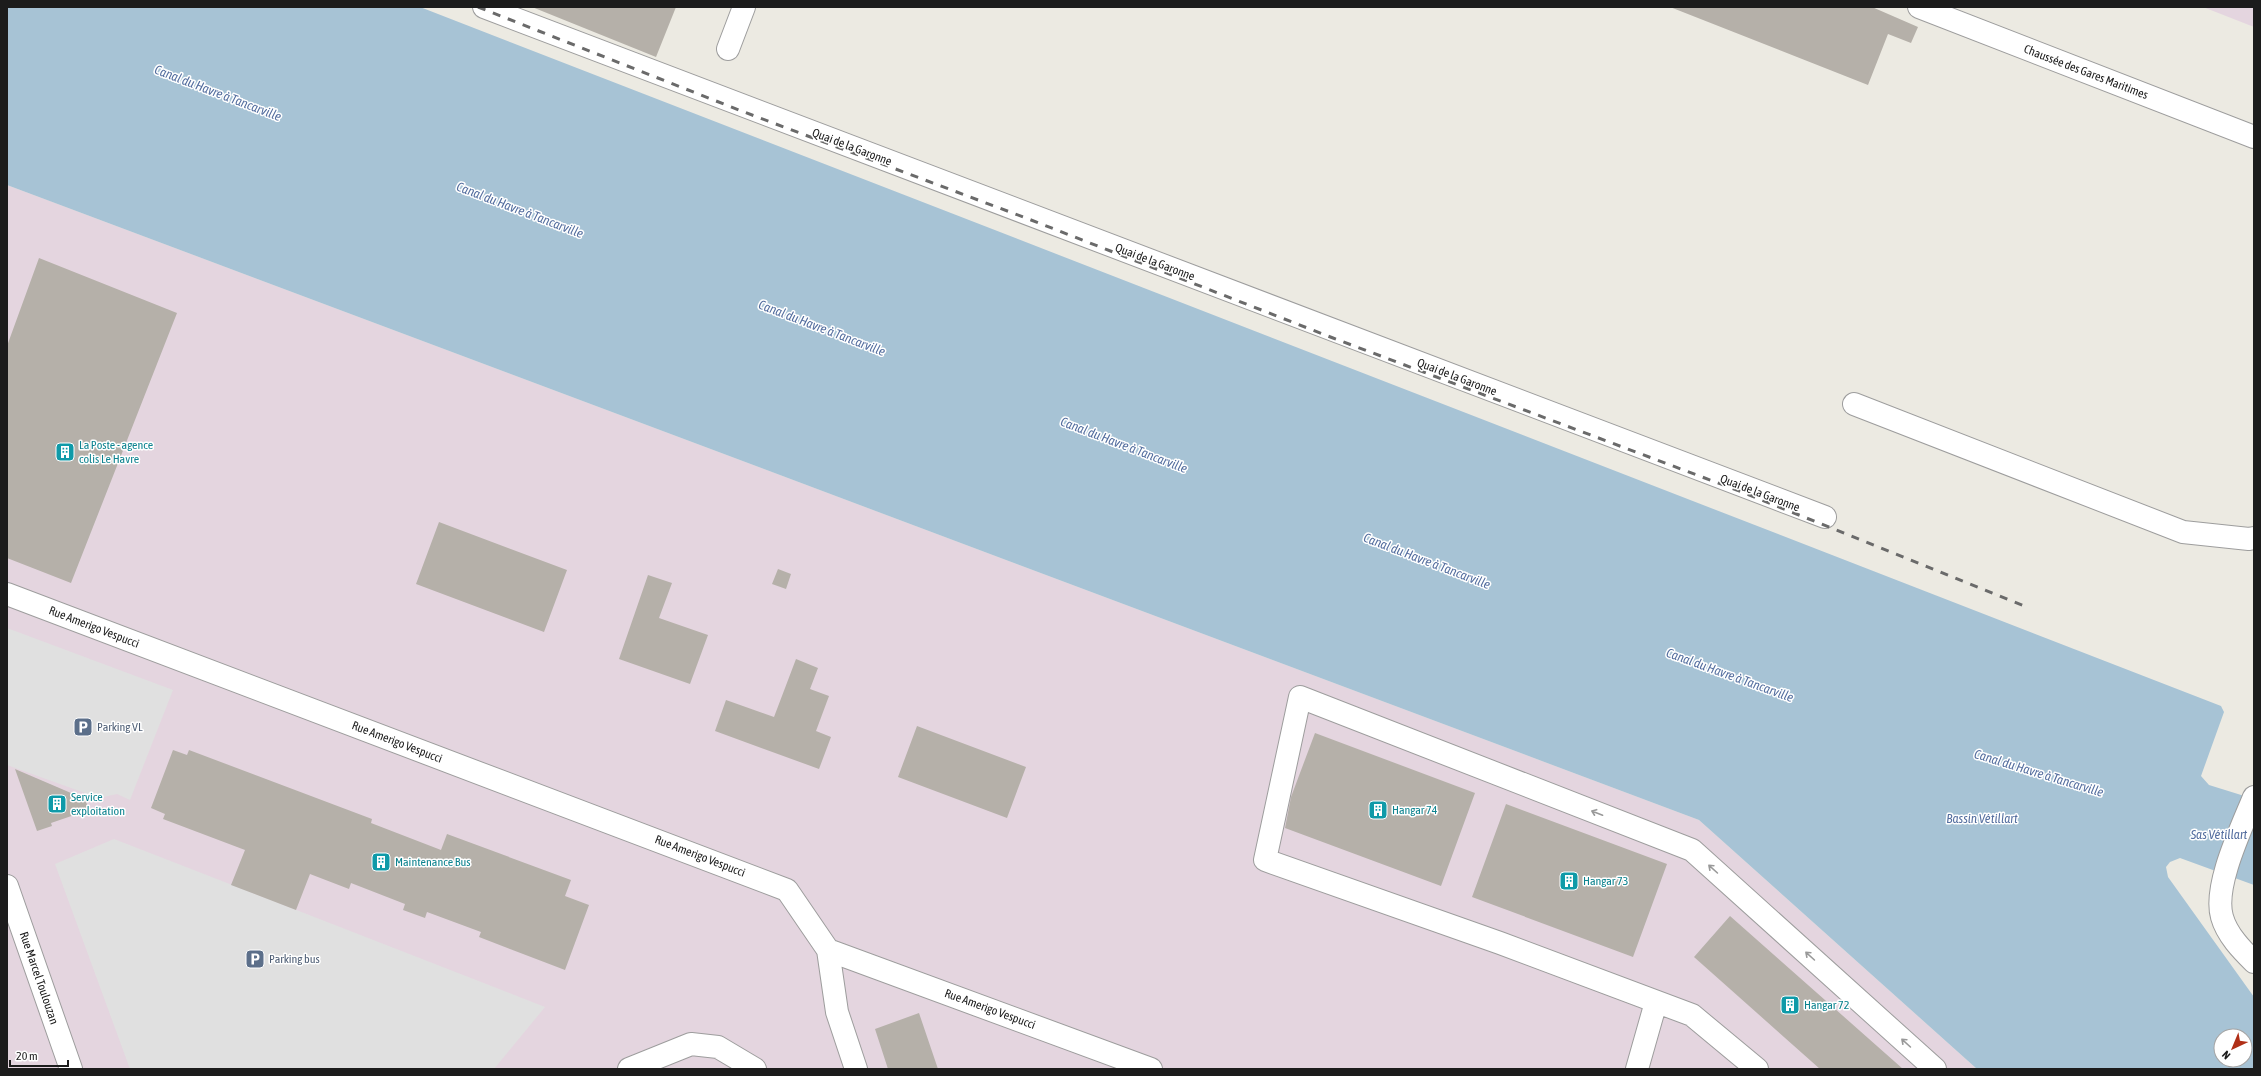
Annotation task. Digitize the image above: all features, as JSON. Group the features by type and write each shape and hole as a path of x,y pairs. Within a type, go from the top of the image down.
{"street":[{"name":"Quai de la Garonne","path":"484,7 1825,517"},
{"path":"728,49 744,7"},
{"name":"Chaussée des Gares Maritimes","path":"1919,7 2254,137"},
{"path":"1854,404 2183,532 2249,539 2254,538"},
{"name":"Rue Amerigo Vespucci","path":"7,594 787,890 828,950 1151,1069"},
{"path":"1757,1069 1692,1015 1266,860 1300,697 1692,850 1935,1069"},
{"path":"2254,797 2222,880 2222,918 2236,943 2254,962"},
{"name":"Rue Marcel Toulouzan","path":"7,886 70,1069"},
{"path":"828,950 837,1012 849,1067"},
{"path":"1637,1069 1656,1002"},
{"path":"629,1069 691,1044 718,1047 755,1069"}],"shaded area":[{"path":"2203,7 2254,7 2254,27"},
{"path":"7,185 1699,820 1977,1069 7,1069"},
{"name":"Parking VL","path":"7,628 173,690 130,800 117,794 99,798 7,765"},
{"name":"Parking bus","path":"114,839 545,1007 494,1069 130,1069 55,864"}],"water":[{"name":"Bassin Vétillart","path":"7,7 420,7 2221,706 2224,712 2201,776 2209,785 2254,799 2254,885 2180,858 2170,862 2166,867 2168,877 2254,997 2254,1069 1977,1069 1699,820 7,185"}],"building":[{"path":"532,7 676,7 656,57"},
{"path":"1670,7 1872,7 1918,27 1911,43 1888,34 1868,85"},
{"name":"La Poste - agence colis Le Havre","path":"39,258 177,313 71,583 7,558 7,346"},
{"path":"439,522 567,570 544,632 416,584"},
{"path":"778,569 791,574 786,589 772,584"},
{"path":"648,575 672,583 659,618 708,635 690,684 619,659"},
{"path":"796,659 818,668 810,689 829,696 816,731 831,737 819,769 715,731 726,700 774,717"},
{"path":"917,726 1026,767 1007,818 898,777"},
{"name":"Hangar 74","path":"1315,733 1475,793 1441,886 1285,828 1291,797"},
{"name":"Maintenance Bus","path":"173,750 187,755 189,750 372,819 371,823 441,850 447,834 571,880 565,896 589,905 565,970 479,937 481,932 427,912 425,918 403,910 405,904 351,883 349,889 310,874 296,910 231,885 245,850 163,819 165,814 151,808"},
{"name":"Service exploitation","path":"15,769 85,799 89,810 51,823 52,826 37,831"},
{"name":"Hangar 73","path":"1506,804 1667,864 1633,957 1472,897"},
{"name":"Hangar 72","path":"1730,916 1903,1069 1820,1069 1694,957"},
{"path":"919,1013 938,1069 888,1069 875,1029"}],"railway":[{"path":"478,7 744,112 1026,218 1333,338 1742,492 2027,607"}],"place":[{"name":"La Poste - agence colis Le Havre","path":"65,452"},
{"name":"Parking VL","path":"83,727"},
{"name":"Service exploitation","path":"57,804"},
{"name":"Hangar 74","path":"1378,810"},
{"name":"Maintenance Bus","path":"381,862"},
{"name":"Hangar 73","path":"1569,881"},
{"name":"Parking bus","path":"255,959"},
{"name":"Hangar 72","path":"1790,1005"}],"water label":[{"name":"Canal du Havre à Tancarville","path":"218,93"},
{"name":"Canal du Havre à Tancarville","path":"520,210"},
{"name":"Canal du Havre à Tancarville","path":"822,328"},
{"name":"Canal du Havre à Tancarville","path":"1124,445"},
{"name":"Canal du Havre à Tancarville","path":"1427,561"},
{"name":"Canal du Havre à Tancarville","path":"1730,675"},
{"name":"Canal du Havre à Tancarville","path":"2039,773"},
{"name":"Sas Vétillart","path":"2219,834"}]}
